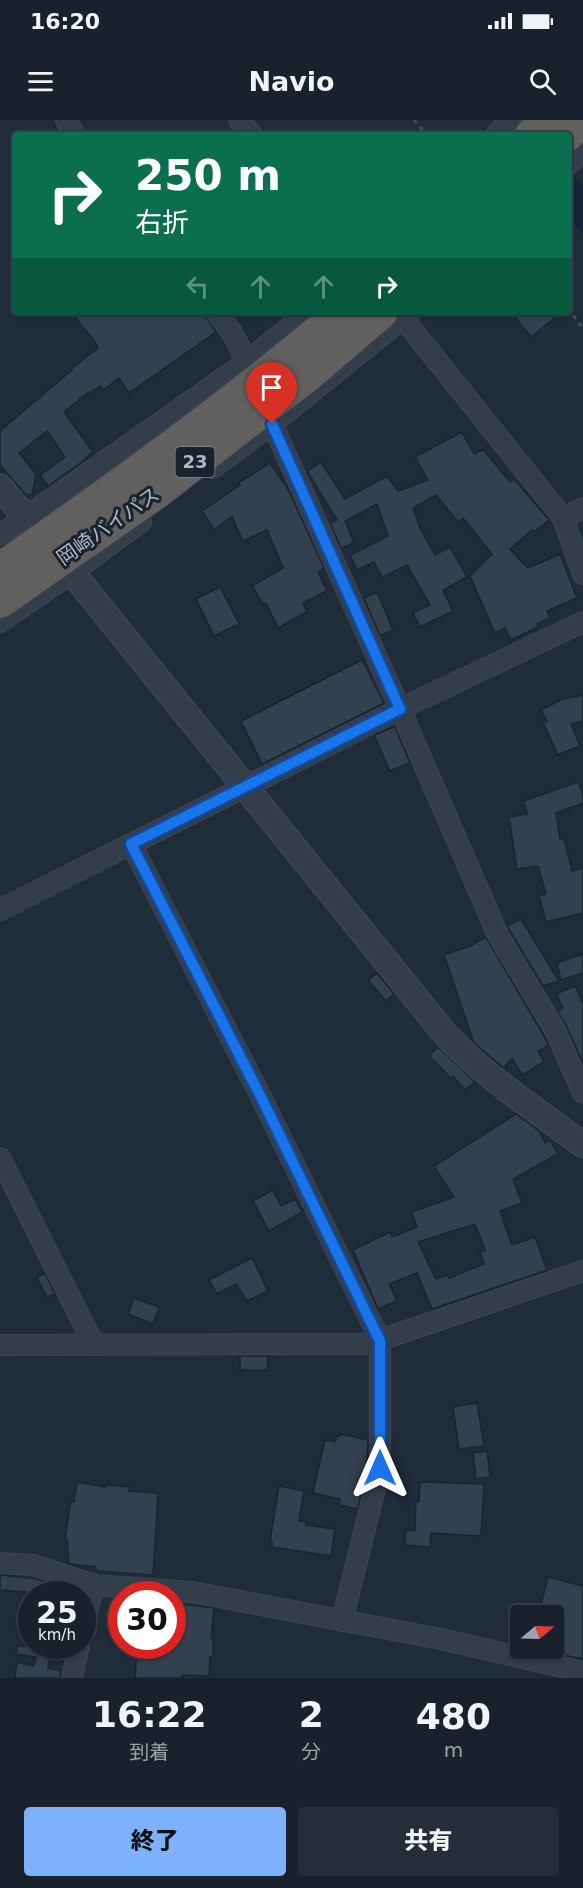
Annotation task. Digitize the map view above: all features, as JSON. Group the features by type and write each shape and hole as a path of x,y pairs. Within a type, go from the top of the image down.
{"highway":[{"path":"534,132 546,120"},
{"path":"571,132 582,120"},
{"name":"岡崎バイパス","path":"0,569 128,479 290,356 338,315"},
{"name":"岡崎バイパス","path":"0,602 156,493 307,376 397,315"}],"street":[{"path":"239,120 249,132"},
{"path":"499,132 510,120"},
{"path":"572,161 583,151"},
{"path":"218,315 243,352 245,363 498,935 555,1030 583,1093"},
{"path":"0,535 245,363 304,315"},
{"path":"0,622 72,573 272,424 397,315"},
{"path":"399,315 563,519 583,574"},
{"path":"0,487 27,517 423,1008 459,1049 490,1076 583,1145"},
{"path":"563,519 583,508"},
{"path":"0,909 400,709 583,622"},
{"path":"131,844 262,1099 380,1341 380,1468 342,1621"},
{"path":"0,1158 94,1345"},
{"path":"0,1345 362,1344 380,1341 583,1271"},
{"path":"0,1563 33,1565 82,1581"},
{"path":"96,1585 192,1592 441,1639 583,1672"},
{"path":"72,1678 76,1659"}],"path":[{"path":"414,120 425,132"},
{"path":"572,314 583,329"}],"water":[{"path":"572,174 583,186 583,234 572,221"}],"building":[{"path":"73,315 204,315 216,332 129,393 119,378 103,390 100,386 89,392 64,412 93,452 48,486 40,475 65,457 47,431 19,453 36,474 32,495 25,494 0,465 0,431 98,348"},
{"path":"513,315 558,315 531,337"},
{"path":"462,432 474,454 483,449 510,482 514,479 549,520 534,532 532,530 510,549 528,568 560,554 577,598 547,611 550,618 537,624 538,627 511,640 505,628 495,633 470,576 492,554 463,518 458,522 436,495 413,508 420,528 435,555 450,547 467,577 443,590 453,611 420,627 413,613 430,605 407,565 382,577 374,562 357,570 350,555 388,536 377,504 345,521 354,543 341,548 330,523 337,520 307,471 321,462 345,499 387,476 398,491 428,480 415,457"},
{"path":"270,463 288,489 324,568 318,572 327,591 303,603 307,612 278,628 266,603 263,604 252,586 283,568 267,530 243,541 232,517 214,530 202,511 240,485 238,483"},
{"path":"220,587 239,624 214,636 196,599"},
{"path":"377,592 393,630 380,636 364,598"},
{"path":"362,660 384,703 262,764 241,721"},
{"path":"583,695 583,721 571,724 580,746 558,755 543,722 547,721 541,710 563,699"},
{"path":"395,727 410,763 390,771 374,735"},
{"path":"578,782 583,795 583,803 556,813 560,839 564,838 572,871 583,868 583,913 546,922 539,896 546,894 538,866 517,869 509,817 527,814 524,801"},
{"path":"521,919 559,981 543,986 507,926"},
{"path":"486,937 549,1045 538,1051 544,1062 522,1075 512,1058 504,1068 474,1043 444,955 470,946"},
{"path":"583,954 583,973 561,980 557,963"},
{"path":"377,973 394,994 386,1001 368,980"},
{"path":"575,986 583,1004 583,1063 557,1011 563,1008 556,994"},
{"path":"438,1047 475,1082 465,1090 453,1076 451,1078 429,1056"},
{"path":"516,1114 539,1131 545,1143 550,1140 558,1154 513,1179 522,1203 500,1211 512,1245 535,1237 547,1270 432,1309 417,1273 389,1284 397,1301 378,1309 353,1250 390,1232 392,1237 417,1227 412,1212 454,1197 434,1166","holes":["475,1224 485,1250 480,1252 484,1264 449,1278 447,1275 436,1279 418,1242"]},
{"path":"273,1190 281,1206 295,1199 302,1212 269,1231 253,1201"},
{"path":"252,1258 268,1291 247,1301 236,1284 217,1294 209,1280"},
{"path":"45,1273 55,1294 47,1297 37,1278"},
{"path":"134,1298 159,1307 153,1324 128,1314"},
{"path":"240,1356 268,1356 267,1370 240,1370"},
{"path":"477,1403 484,1446 459,1449 453,1407"},
{"path":"341,1434 368,1440 367,1465 358,1509 339,1505 340,1499 313,1493 325,1440 335,1442 337,1436"},
{"path":"487,1451 490,1477 476,1479 473,1453"},
{"path":"77,1482 106,1487 106,1485 129,1487 129,1491 158,1493 153,1575 96,1571 96,1567 69,1564 67,1539 65,1539 71,1501 74,1502"},
{"path":"420,1482 484,1484 481,1536 431,1533 430,1547 405,1545 406,1530 415,1531 416,1501 419,1502"},
{"path":"279,1486 304,1491 299,1521 306,1522 306,1525 335,1529 331,1556 272,1547 270,1541"},
{"path":"0,1575 43,1581 18,1581 18,1591 0,1590"},
{"path":"548,1577 583,1586 583,1659 564,1655 564,1605 541,1605"},
{"path":"186,1605 214,1608 211,1638 213,1638 213,1657 210,1657 209,1676 135,1678 136,1659 186,1659"},
{"path":"36,1659 49,1659 48,1668 61,1671 60,1678 15,1678 17,1662 34,1666"}],"route":[{"path":"272,424 400,709 131,844 262,1099 380,1341 380,1468"}]}
